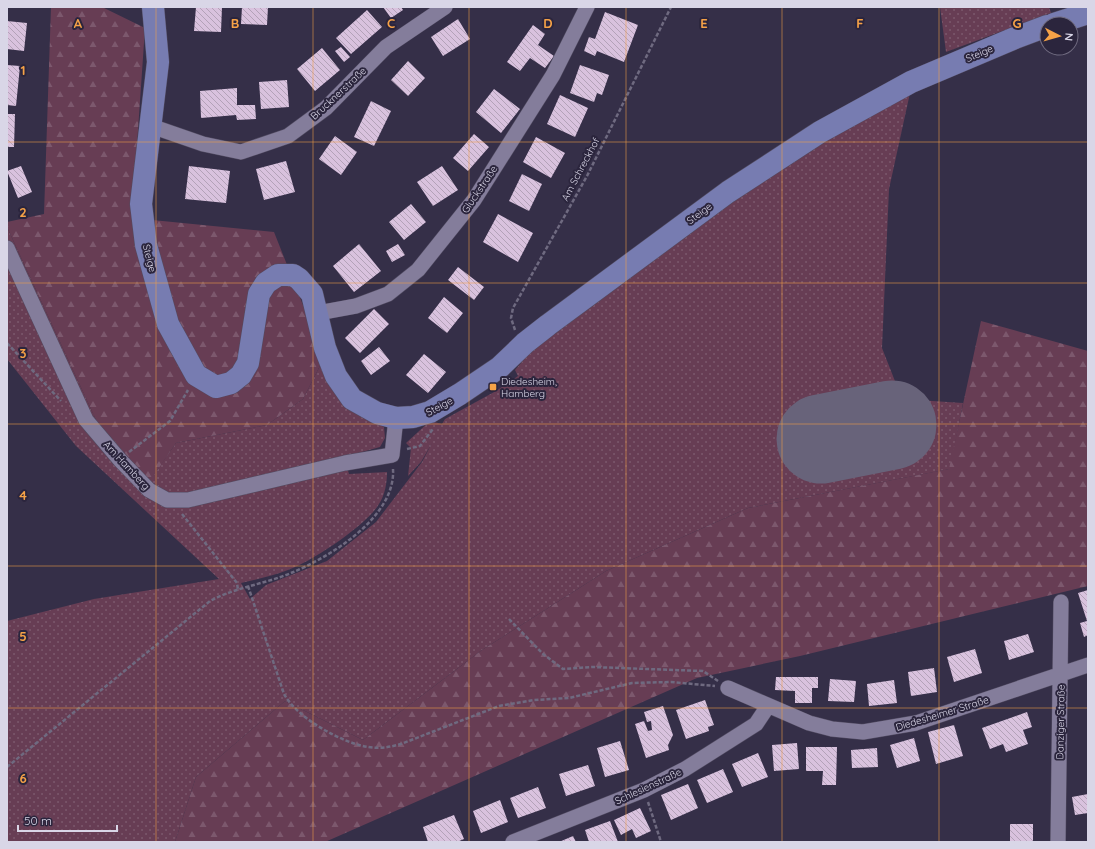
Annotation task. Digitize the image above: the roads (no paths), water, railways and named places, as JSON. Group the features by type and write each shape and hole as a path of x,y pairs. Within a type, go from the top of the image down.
{"street":[{"name":"Steige","path":"153,7 158,62 141,204 146,245 168,324 196,376 216,387 231,383 241,375 248,363 259,294 266,283 278,276 293,275 299,279 312,294 318,313 325,348 336,376 352,399 377,414 396,418 413,417 430,412 466,390 500,367 525,343 548,325 728,192 820,132 911,82 1039,29"},
{"name":"Brucknerstraße","path":"151,126 203,144 241,152 288,136 326,108 386,47 445,7"},
{"name":"Gluckstraße","path":"318,313 356,306 388,294 418,270 474,200 553,75 587,7"},
{"name":"Am Hamberg","path":"7,248 86,420 120,460 149,490 167,500 188,500 345,463 392,455 396,418"},
{"name":"Danziger Straße","path":"1058,842 1061,602"},
{"name":"Diedesheimer Straße","path":"728,688 809,723 832,730 863,732 916,723 1088,665"},
{"name":"Schlesienstraße","path":"513,842 644,790 685,769 756,724 768,706"}],"place":[{"name":"Diedesheim, Hamberg","path":"493,387"}]}
